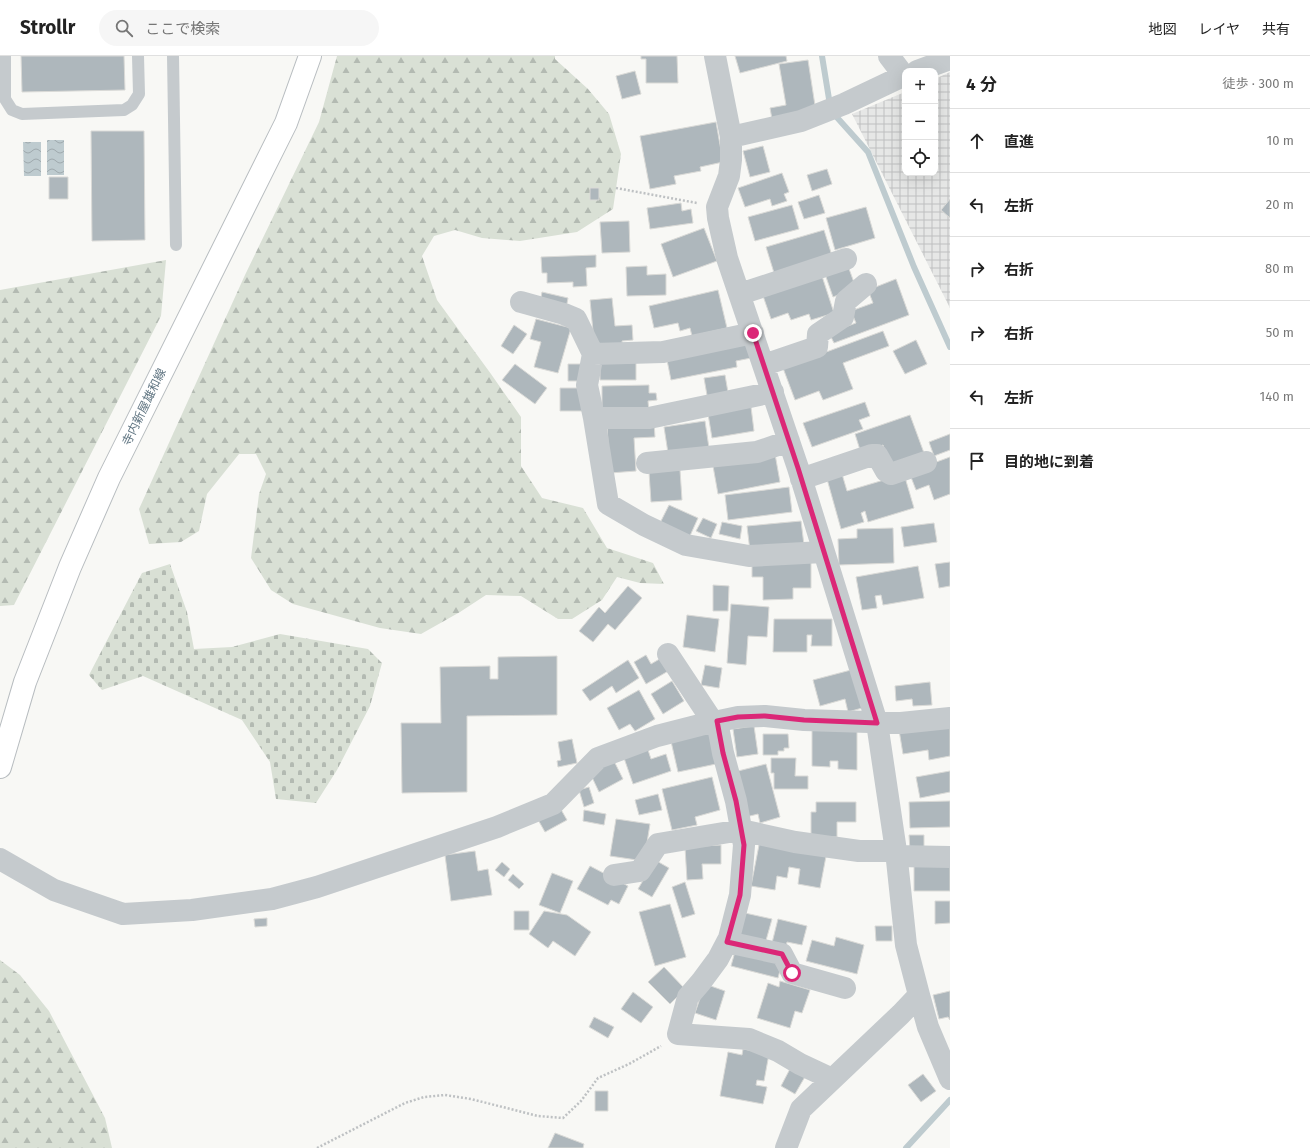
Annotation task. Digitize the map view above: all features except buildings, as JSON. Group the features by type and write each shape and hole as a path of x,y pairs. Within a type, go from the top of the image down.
{"main road":[{"name":"寺内新屋雄和線","path":"0,767 26,682 70,567 109,478 286,123 310,56"}],"street":[{"path":"715,56 732,137 732,160 729,176 717,207 727,258 789,440 877,723 896,854 906,945 928,1027 950,1079"},
{"path":"889,56 902,69"},
{"path":"926,68 950,59"},
{"path":"732,137 801,121 844,104 902,78"},
{"path":"740,294 846,259"},
{"path":"764,365 817,347 818,334 843,317 846,301 866,284"},
{"path":"521,302 564,314 576,319 593,354 588,385 608,504 644,526 686,545 749,556 824,552"},
{"path":"593,354 663,352 753,333"},
{"path":"594,418 649,418 773,392"},
{"path":"647,464 757,452 789,440"},
{"path":"801,479 872,455 877,455 886,471 891,474 926,462"},
{"path":"668,654 715,721 736,801 744,845 740,895 727,942 718,959 688,997 678,1034 749,1039 778,1051 800,1064 832,1079"},
{"path":"0,859 54,890 123,914 192,910 272,899 317,886 498,827 553,804 598,758 657,736 715,721 738,717 765,716 804,720 877,723 901,723 950,718"},
{"path":"614,875 640,872 658,844 741,830 795,842 859,851 950,857"},
{"path":"727,942 782,954 792,973 845,988"},
{"path":"786,1148 801,1109 919,995"}],"lane":[{"path":"5,56 6,99 12,110 22,114 124,110 132,105 139,94 138,56"},
{"path":"173,56 176,245"}],"path":[{"path":"616,188 696,203"},
{"path":"317,1148 405,1103 424,1097 445,1095 471,1099 538,1116 563,1118 581,1101 598,1078 656,1050 678,1034"}],"shaded area":[{"path":"950,72 950,308 852,114 902,93 902,176 938,176 938,78"}],"green space":[{"path":"337,56 555,56 555,59 588,89 609,114 621,154 613,209 577,232 520,241 482,238 455,230 434,236 422,256 437,300 521,417 521,466 542,498 583,508 607,548 653,563 664,584 640,583 617,577 602,600 572,619 558,619 521,596 486,595 460,612 421,634 380,628 293,604 271,590 251,558 259,494 266,474 256,454 239,454 207,494 199,531 181,542 149,544 139,509 245,275 319,122"},
{"path":"166,260 161,316 14,605 0,606 0,290"},
{"path":"170,564 187,612 194,649 232,647 280,634 368,649 382,663 370,706 337,770 316,803 276,799 270,762 242,720 143,676 102,690 89,675 142,573"},
{"path":"0,960 20,975 49,1011 105,1118 112,1148 0,1148"}],"water":[{"path":"47,140 64,140 64,175 47,175"},
{"path":"23,142 41,142 41,176 24,176"}],"waterway":[{"path":"822,56 830,105"},
{"path":"833,113 868,152 914,267 950,347"},
{"path":"906,1148 950,1100"}],"route":[{"path":"753,333 798,468 877,723 804,720 765,716 738,717 717,721 723,753 736,801 744,845 740,895 727,942 782,954 792,973"}]}
